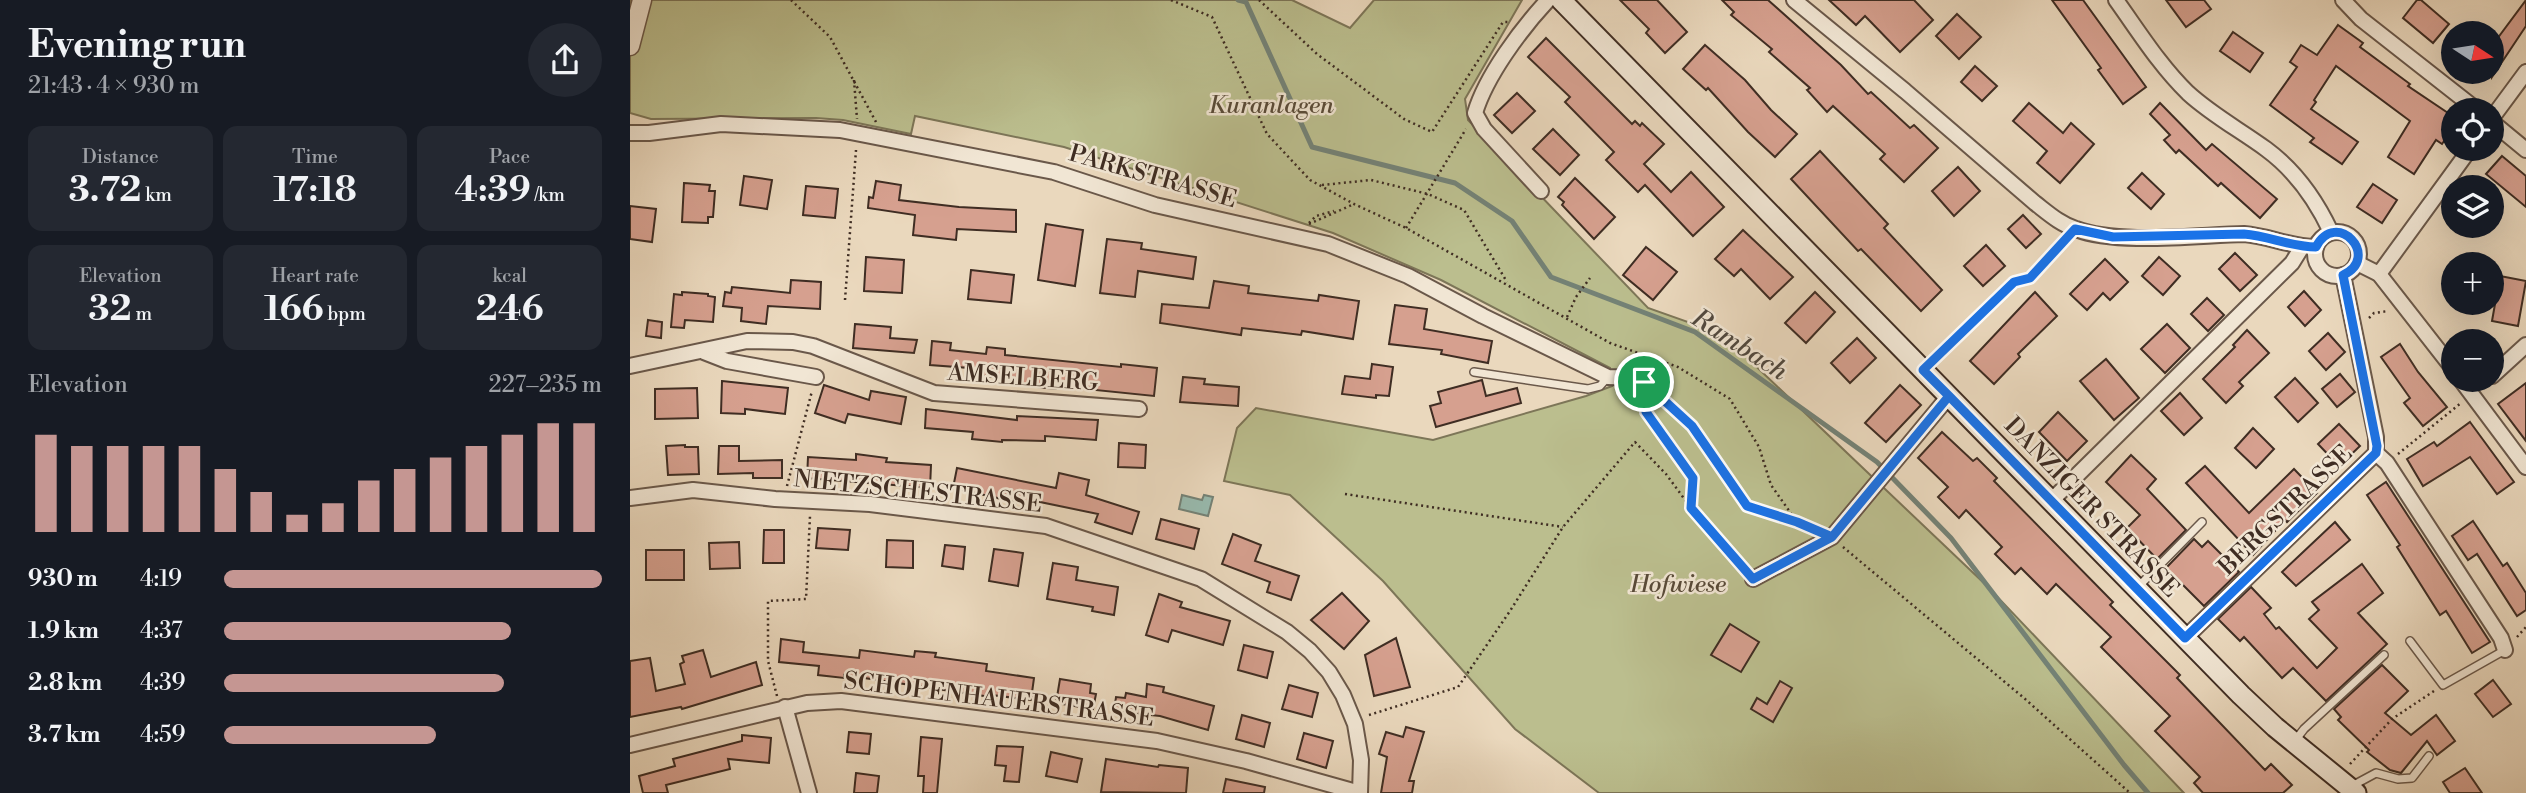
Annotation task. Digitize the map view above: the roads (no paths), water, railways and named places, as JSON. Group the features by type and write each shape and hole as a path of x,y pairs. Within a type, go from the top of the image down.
{"main road":[{"name":"DANZIGER STRASSE","path":"1561,0 2241,695 2353,790"}],"street":[{"path":"630,46 642,0"},
{"path":"1541,191 1484,129 1475,113 1481,94 1529,20 1548,0"},
{"path":"1794,0 2035,203 2075,229 2113,237 2260,235 2309,247 2318,264 2326,273 2334,276 2343,275 2357,263 2354,242 2339,232 2332,232 2309,247 2051,500"},
{"path":"2116,0 2162,64 2189,93 2267,150 2295,175 2316,203 2332,232"},
{"path":"2343,0 2361,19 2462,98"},
{"path":"2504,103 2526,72"},
{"name":"PARKSTRASSE","path":"630,133 721,124 840,130 1054,172 1154,205 1328,244 1408,276 1608,377 1636,378"},
{"path":"2504,131 2526,150"},
{"path":"2379,274 2461,161"},
{"path":"2357,263 2379,274 2441,354"},
{"name":"BERGSTRASSE","path":"2185,638 2381,458 2343,275"},
{"name":"AMSELBERG","path":"630,366 747,341 793,342 813,346 934,393 1139,409"},
{"path":"2504,365 2526,345"},
{"name":"AMSELBERG","path":"704,352 727,361 816,377"},
{"path":"2474,392 2472,394 2526,467"},
{"path":"1753,579 1832,537 1949,396"},
{"path":"2381,458 2501,638 2505,650"},
{"name":"NIETZSCHESTRASSE","path":"630,498 693,490 870,504 1046,526 1202,579 1287,632 1310,651 1329,672 1353,719 1361,760 1360,793"},
{"name":"SCHOPENHAUERSTRASSE","path":"630,745 807,702 841,701 1157,741 1246,761 1360,793"},
{"path":"785,707 809,793"}],"lane":[{"path":"1923,370 2014,282"},
{"path":"1474,372 1588,389 1600,386 1608,377"},
{"path":"2137,588 2202,522"},
{"path":"2410,642 2443,685 2505,650"},
{"path":"2294,742 2304,729 2384,655"},
{"path":"2353,790 2376,773 2398,779 2412,778 2429,756"}],"water":[{"path":"1182,495 1202,500 1204,495 1213,497 1208,516 1179,509"}],"waterway":[{"name":"Rambach","path":"1238,0 1246,2 1312,147 1455,183 1512,221 1551,277 1695,332 1877,462 1951,538 2148,793"}],"park label":[{"name":"Kuranlagen","path":"1271,105"},
{"name":"Hofwiese","path":"1678,584"}]}
